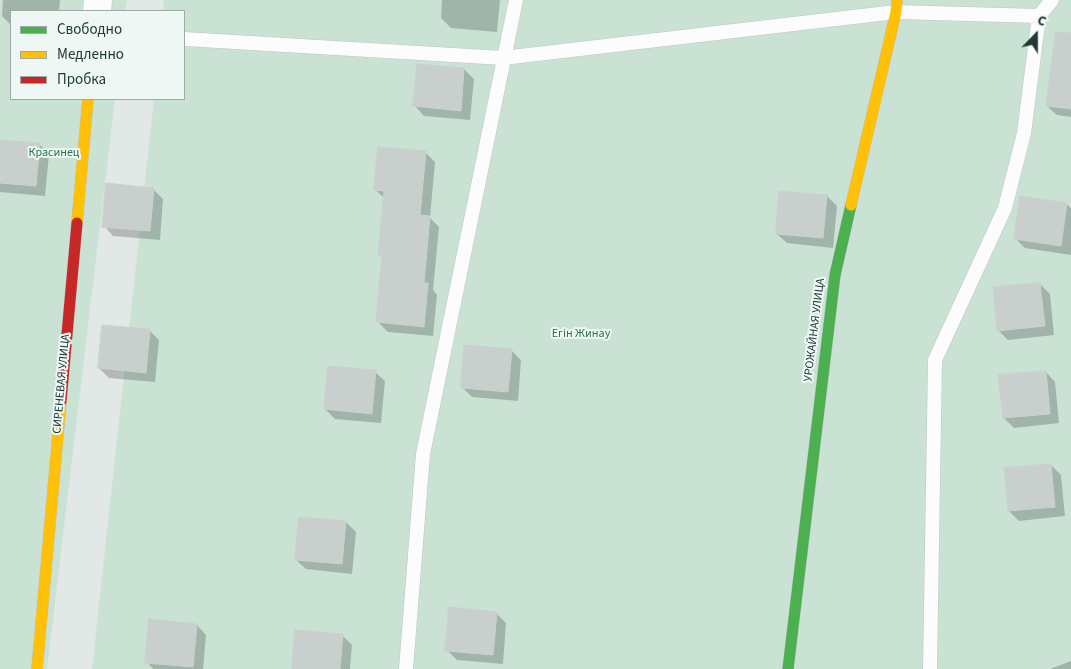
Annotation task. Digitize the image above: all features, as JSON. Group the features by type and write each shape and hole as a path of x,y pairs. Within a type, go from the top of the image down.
{"street":[{"name":"УРОЖАЙНАЯ УЛИЦА","path":"788,669 835,275 897,6"},
{"name":"СИРЕНЕВАЯ УЛИЦА","path":"37,669 88,100"}],"lane":[{"path":"406,669 423,454 516,0"},
{"path":"930,669 936,360 1004,208 1024,133 1039,16 1052,0"},
{"path":"185,38 504,58 897,6 1039,16"}],"green space":[{"name":"Красинец","path":"0,0 127,0 125,10 10,10 10,100 115,100 47,669 0,669"},
{"name":"Егін Жинау","path":"164,0 1071,0 1071,669 92,669 154,100 185,100 185,10 163,10"}],"building":[{"path":"1056,32 1071,33 1071,109 1046,106"},
{"path":"417,64 464,68 461,111 413,106"},
{"path":"0,140 40,143 36,186 0,183"},
{"path":"378,147 426,151 420,215 430,216 424,283 428,283 424,327 376,322 382,255 378,255 384,191 374,190"},
{"path":"106,183 154,188 150,231 102,227"},
{"path":"779,191 827,195 823,238 776,234"},
{"path":"1020,196 1067,203 1061,246 1014,239"},
{"path":"1040,283 1045,326 997,331 993,287"},
{"path":"102,325 150,329 146,373 98,368"},
{"path":"464,345 512,349 508,392 461,388"},
{"path":"328,366 376,370 372,414 324,409"},
{"path":"1046,371 1050,414 1003,418 998,375"},
{"path":"1051,464 1055,507 1008,511 1004,468"},
{"path":"299,517 346,521 342,564 295,560"},
{"path":"449,607 497,612 493,655 445,651"},
{"path":"149,619 197,624 193,667 145,663"},
{"path":"295,630 343,634 340,669 292,669"}],"traffic: fast":[{"path":"788,669 835,275 851,205"}],"traffic: slow":[{"path":"851,205 896,12 897,0"},
{"path":"77,223 88,100"},
{"path":"37,669 61,401"}],"traffic: jam":[{"path":"61,401 77,223"}]}
